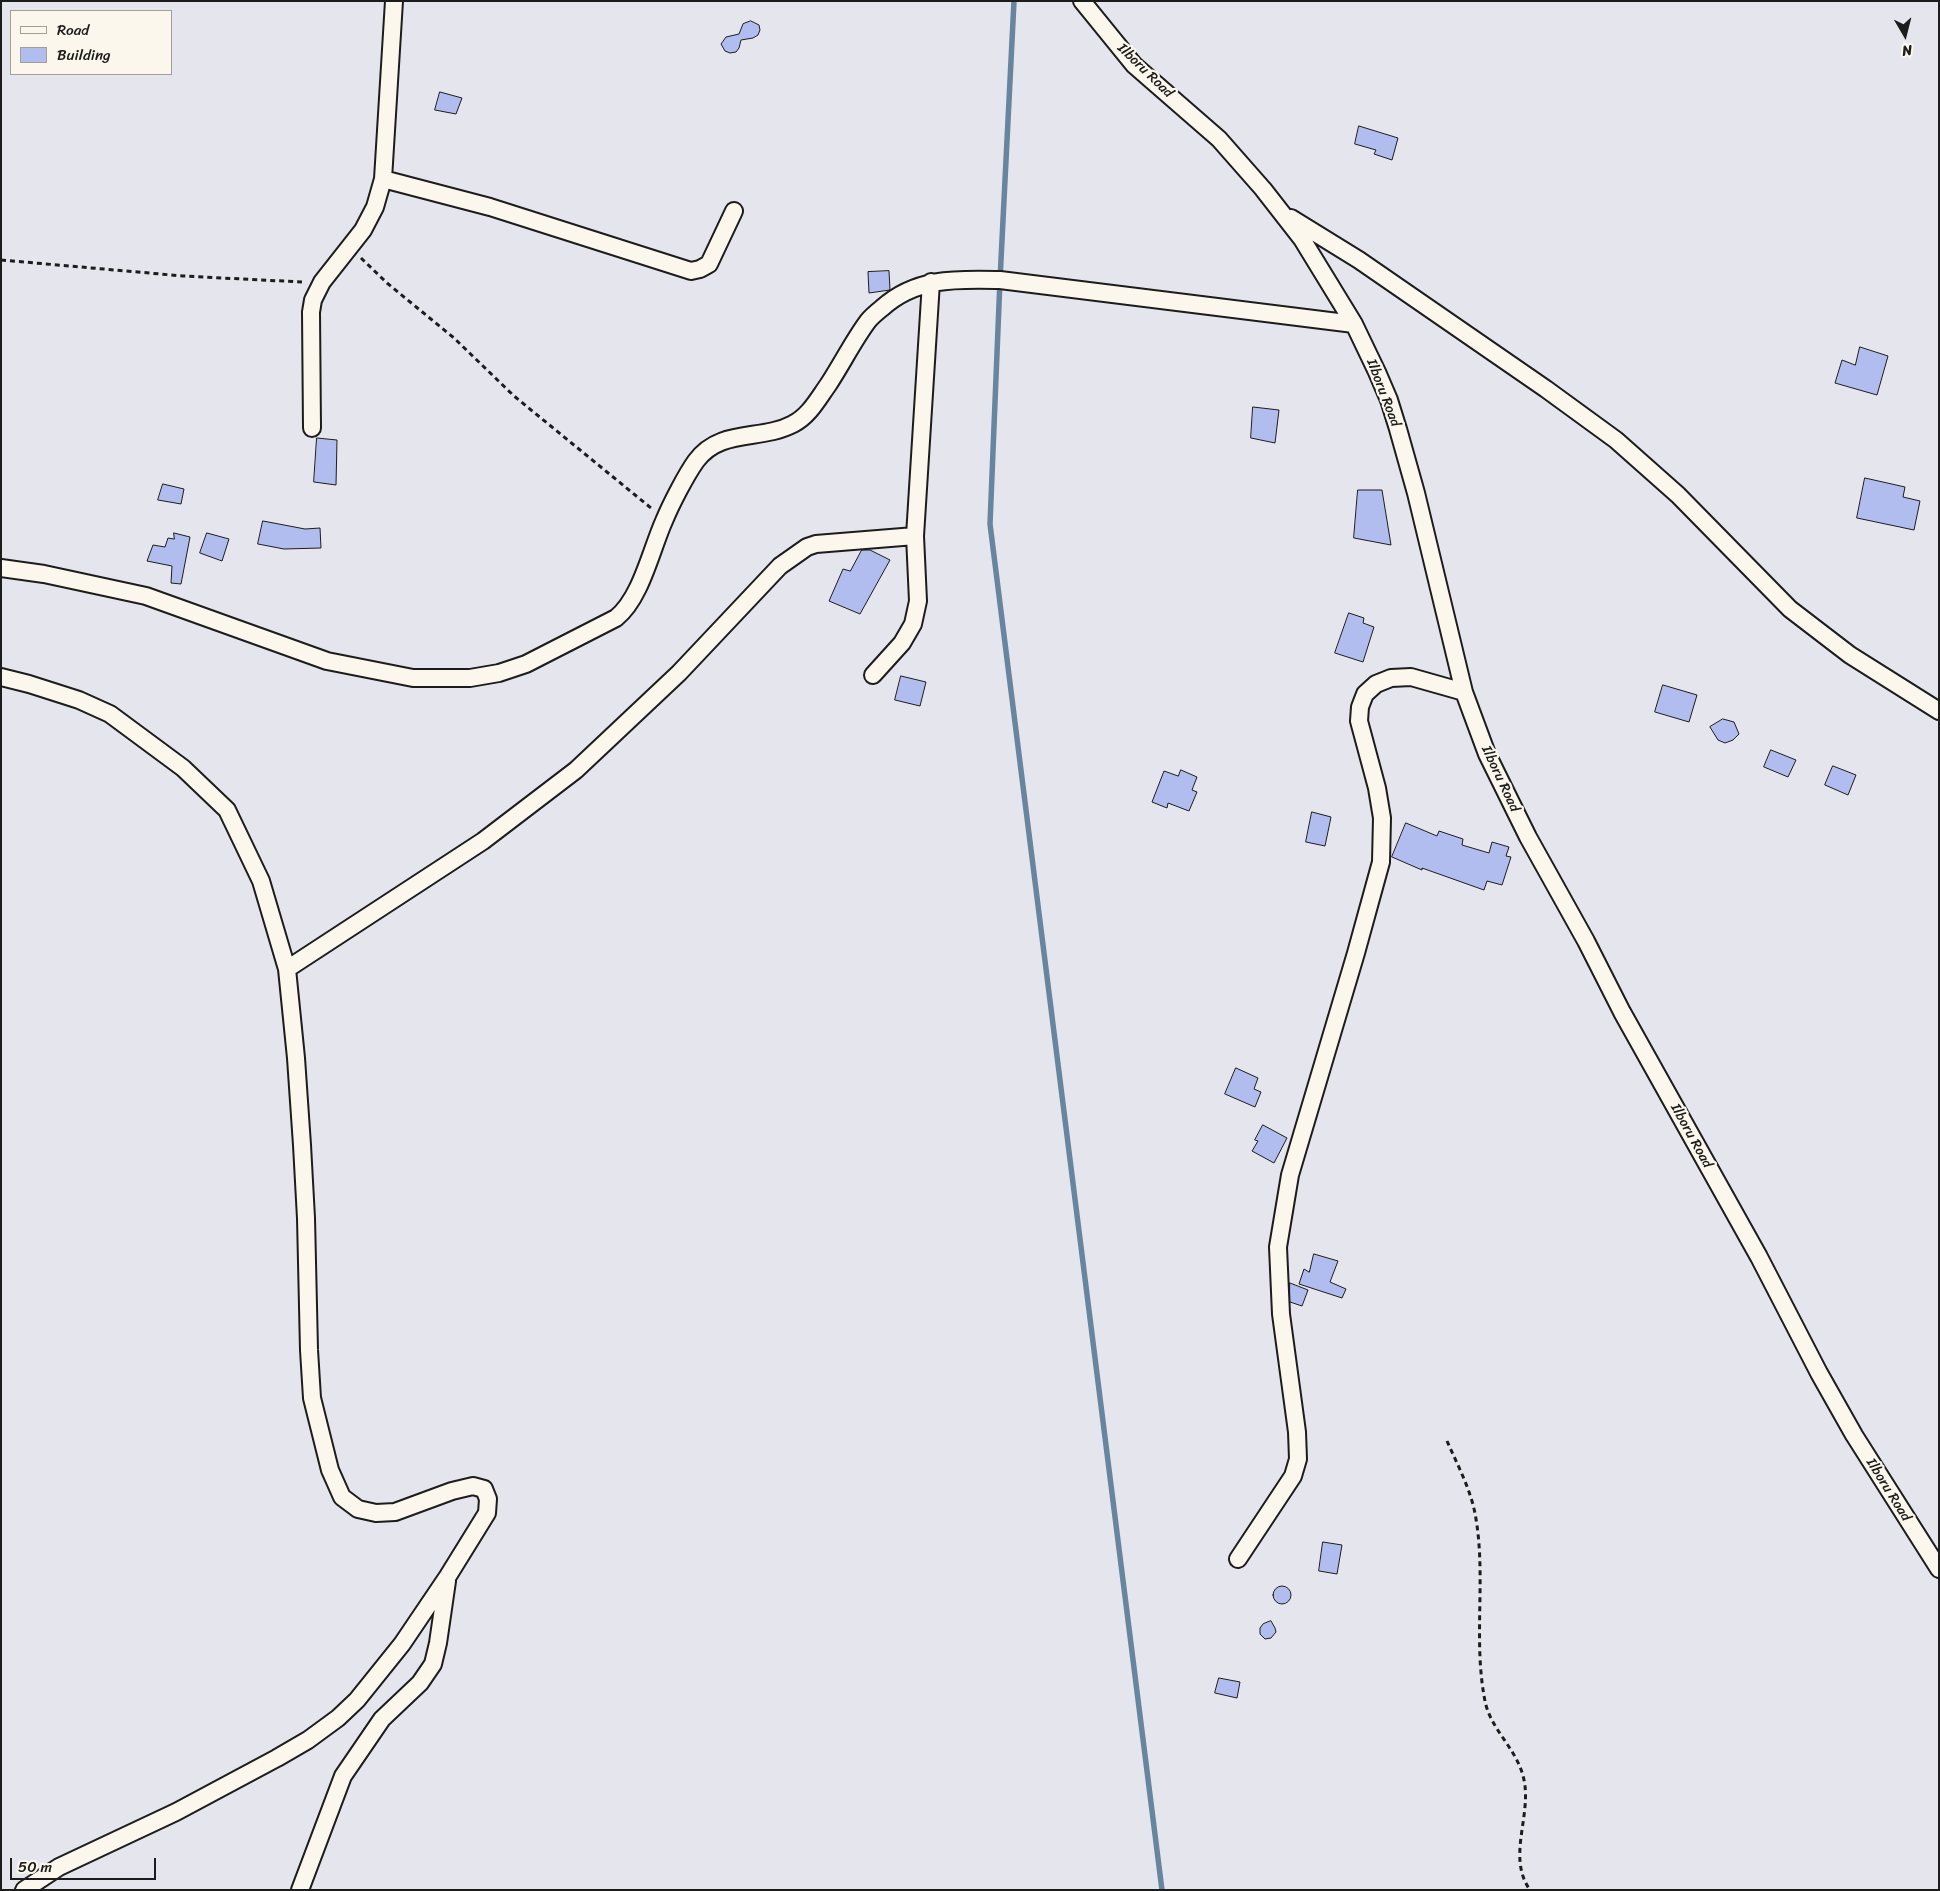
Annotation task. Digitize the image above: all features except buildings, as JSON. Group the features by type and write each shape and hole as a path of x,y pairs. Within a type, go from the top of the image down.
{"street":[{"path":"312,428 311,312 322,282 369,221 383,179 394,1"},
{"name":"Ilboru Road","path":"1082,1 1134,65 1220,139 1283,213 1302,239 1354,324 1389,400 1406,458 1464,692 1487,754 1622,1012 1759,1257 1832,1398 1939,1569"},
{"path":"383,179 490,207 691,271 700,269 708,264 734,211"},
{"path":"1283,213 1359,260 1546,389 1616,440 1678,495 1790,609 1850,655 1939,711"},
{"path":"1,568 44,574 146,596 327,661 413,678 470,678 499,674 526,664 616,618 627,610 664,519 697,460 711,445 730,438 775,430 793,424 808,413 836,374 869,320 895,296 931,282 966,279 1000,280 1354,324"},
{"path":"873,675 902,643 913,624 918,602 915,536 931,282"},
{"path":"287,969 483,841 569,776 679,673 780,566 807,547 816,544 915,536"},
{"path":"1,677 72,698 110,714 183,768 226,810 261,882 287,969 303,1154 312,1398 330,1470 342,1497 358,1509 376,1513 395,1512 459,1489 473,1486 484,1489 488,1499 487,1513 448,1576 402,1644 357,1700 338,1718 308,1740 277,1758 176,1812 59,1867 24,1890"},
{"path":"1238,1558 1293,1476 1298,1459 1297,1432 1281,1314 1278,1247 1290,1175 1381,862 1382,818 1377,788 1360,722 1360,707 1365,694 1376,684 1391,678 1411,677 1464,692"},
{"path":"300,1890 343,1776 382,1719 420,1683 433,1664 448,1576"}],"path":[{"path":"350,246 375,272 454,338 514,396 664,519"},
{"path":"1,260 183,276 322,282"},
{"path":"1447,1441 1467,1484 1476,1517 1480,1547 1478,1626 1481,1679 1486,1704 1496,1726 1518,1759 1523,1774 1526,1810 1519,1855 1520,1867 1530,1890"}],"waterway":[{"path":"1014,1 990,524 1162,1890"}]}
